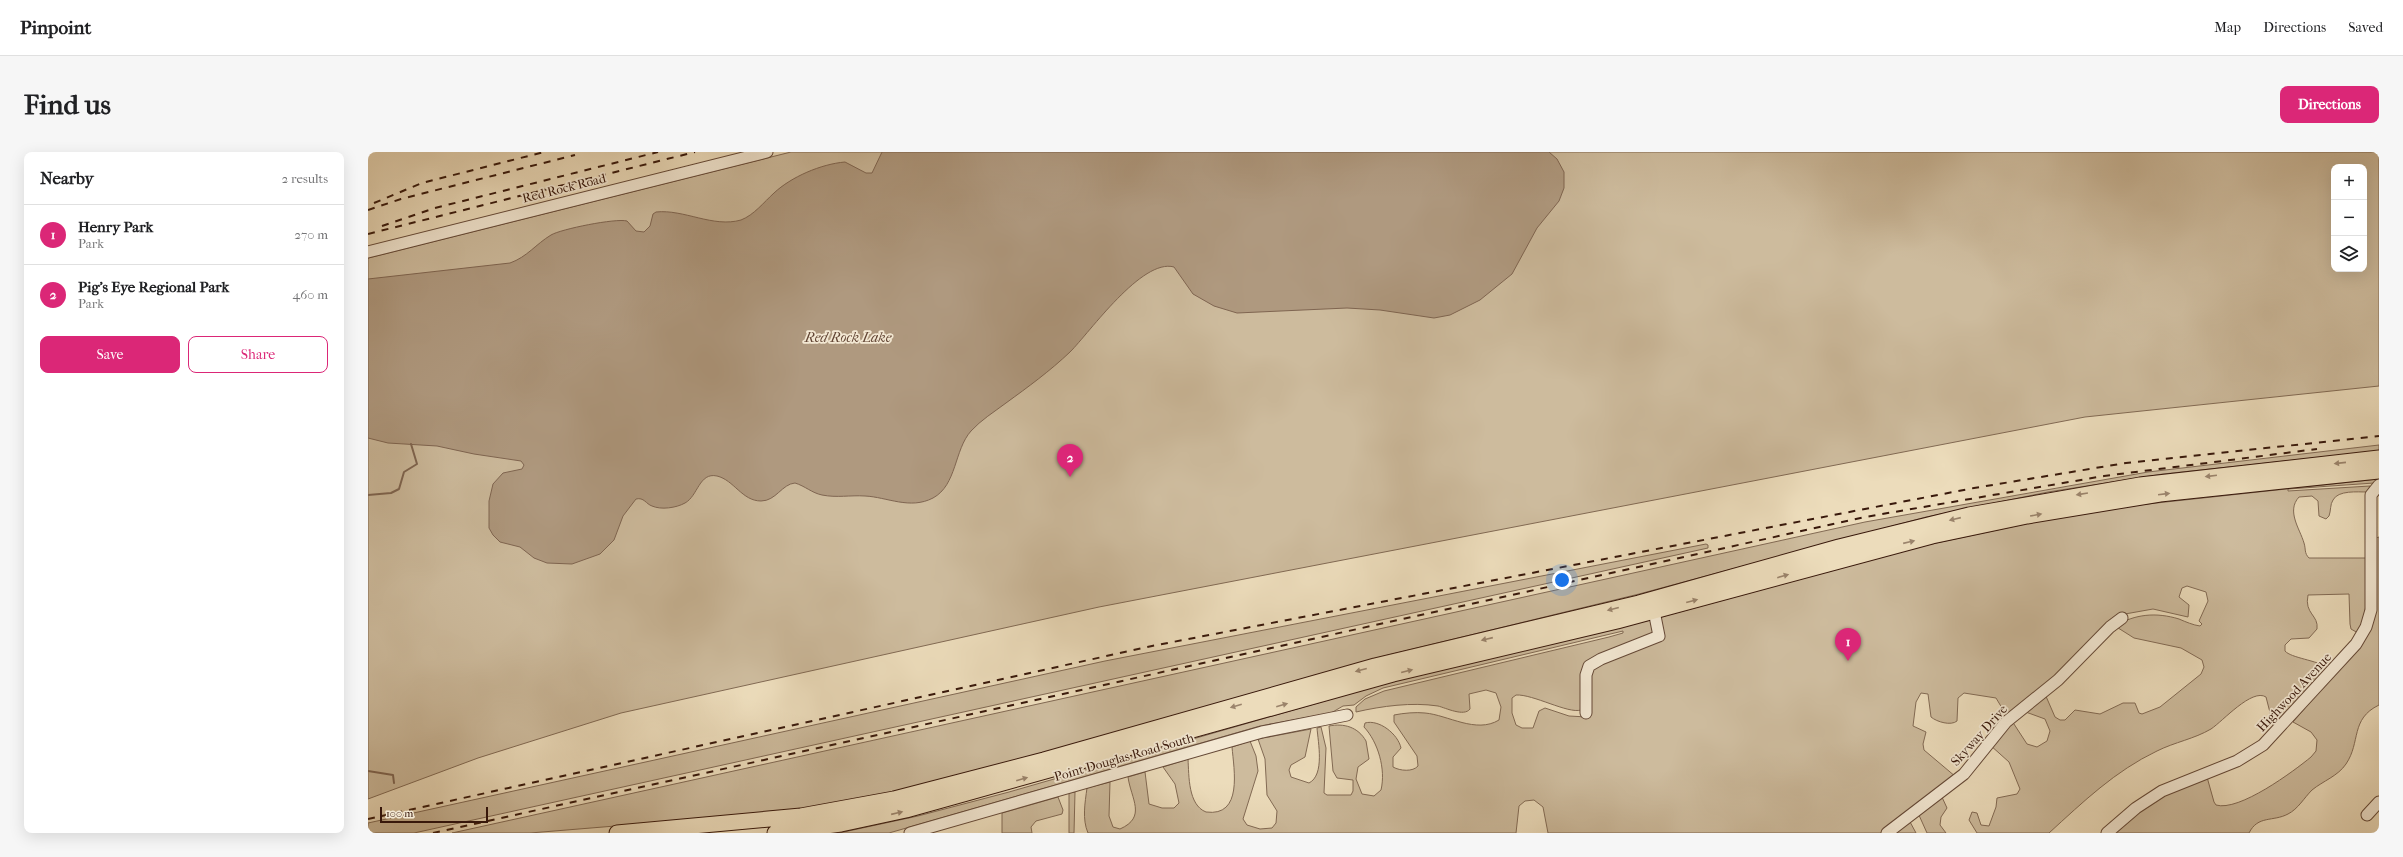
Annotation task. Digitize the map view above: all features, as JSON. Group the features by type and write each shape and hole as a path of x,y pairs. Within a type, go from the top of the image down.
{"highway":[{"path":"617,833 785,818 880,802 1044,760 1375,666 1653,606 1894,533 2035,502 2196,477 2379,458"},
{"path":"817,833 1013,782 1394,674 1653,606 1897,545 2027,516 2166,494 2379,480"},
{"path":"776,833 878,817"}],"street":[{"name":"Red Rock Road","path":"368,252 767,152"},
{"name":"Highwood Avenue","path":"2107,833 2136,808 2162,790 2237,761 2263,745 2356,644 2366,627 2371,610 2371,495 2379,480"},
{"path":"1586,713 1586,675 1589,666 1596,661 1659,636 1653,606"},
{"name":"Skyway Drive","path":"1887,833 1964,774 2006,722 2058,680 2100,636 2122,618"},
{"name":"Point Douglas Road South","path":"910,833 1262,732 1347,715"},
{"path":"2368,815 2379,802"}],"shaded area":[{"path":"791,152 2379,152 2379,386 2085,417 1099,607 621,713 478,758 368,799 368,258"},
{"path":"2379,445 2379,451 2163,474 2048,492 1926,517 1639,594 1380,657 1033,756 886,794 800,809 737,816 530,833 452,833 1865,522 2148,472"},
{"path":"2379,479 2374,483 2288,489 2288,491 2370,486 2367,492 2348,492 2336,497 2331,503 2329,516 2326,519 2319,516 2318,501 2312,496 2299,497 2295,502 2294,508 2295,520 2309,558 2368,558 2367,596 2362,624 2358,633 2351,629 2349,594 2308,595 2308,606 2316,620 2317,629 2309,638 2291,639 2285,645 2285,651 2329,668 2274,728 2266,697 2260,695 2253,697 2211,729 2157,751 2127,768 2100,788 2049,833 1977,833 1969,820 1972,812 1977,813 1981,825 1989,826 1996,807 1997,798 2017,794 2020,789 2009,762 1990,745 2012,721 2027,744 2037,747 2047,741 2050,731 2045,719 2023,711 2045,694 2055,717 2060,720 2065,720 2075,710 2100,714 2123,703 2135,703 2139,713 2142,714 2160,707 2201,674 2204,667 2202,660 2181,648 2134,638 2115,626 2130,619 2146,615 2162,615 2200,626 2202,624 2199,621 2208,601 2206,592 2187,586 2182,588 2179,597 2189,605 2188,617 2153,609 2125,614 2008,718 1996,698 1964,693 1958,698 1957,721 1951,723 1940,722 1931,717 1928,694 1921,693 1916,702 1913,726 1926,732 1923,744 1924,750 1956,777 1883,833 1548,833 1543,807 1534,800 1525,801 1519,806 1516,833 1088,833 1086,828 1085,805 1087,788 1110,782 1109,816 1113,827 1120,829 1133,819 1135,813 1134,800 1128,777 1145,772 1149,804 1162,808 1174,808 1179,803 1175,784 1163,767 1188,759 1189,781 1196,803 1206,812 1218,812 1226,807 1231,800 1234,790 1232,747 1250,741 1256,756 1258,771 1243,819 1247,825 1260,829 1272,828 1276,823 1277,811 1267,795 1265,759 1258,739 1311,729 1305,757 1291,765 1289,770 1291,777 1309,783 1314,779 1319,766 1317,728 1321,727 1326,748 1324,793 1327,795 1351,795 1353,791 1353,780 1337,778 1333,771 1329,726 1335,725 1355,729 1366,741 1369,759 1358,767 1356,779 1362,794 1374,796 1381,790 1382,765 1377,748 1364,727 1365,723 1370,722 1382,725 1392,733 1401,748 1393,757 1393,767 1403,770 1410,770 1418,766 1417,756 1394,722 1394,715 1410,713 1434,714 1462,722 1481,725 1490,724 1499,720 1501,707 1496,693 1486,690 1469,694 1470,709 1464,712 1438,706 1418,704 1387,706 1356,712 1356,707 1365,699 1384,691 1609,637 1623,633 1623,631 1383,688 1366,696 1354,705 1343,706 1331,713 1260,726 889,833 839,833 918,816 1009,792 1387,683 1650,620 1922,546 2044,520 2138,505","holes":["1591,659 1587,717 1569,716 1545,708 1539,711 1533,728 1522,728 1516,725 1512,713 1512,698 1516,695 1532,697 1568,709 1581,710"]},
{"path":"2379,537 2379,705 2364,717 2360,724 2351,756 2343,768 2312,790 2292,812 2261,821 2253,827 2249,833 2114,833 2134,815 2161,796 2207,777 2214,802 2216,805 2226,806 2252,797 2266,789 2311,757 2316,751 2317,740 2311,732 2293,722 2363,641 2376,538"},
{"path":"1706,544 1708,545 1708,548 414,833 368,833 368,823 1105,661"},
{"path":"1075,792 1074,833 1069,833 1069,793"},
{"path":"1941,795 1947,808 1941,817 1940,825 1946,833 1927,833 1918,813"},
{"path":"1058,797 1063,810 1062,814 1036,821 1031,827 1032,833 1002,833 1002,813"},
{"path":"1909,820 1916,833 1892,833"}],"water":[{"name":"Red Rock Lake","path":"882,152 1549,152 1557,159 1564,172 1564,188 1559,201 1537,228 1512,274 1480,300 1450,315 1434,318 1380,310 1347,308 1237,313 1214,306 1193,294 1174,267 1161,267 1147,274 1132,285 1103,314 1070,352 1039,379 975,427 965,439 947,485 933,498 916,503 899,502 865,496 828,496 815,493 795,483 786,486 775,496 761,501 748,498 723,478 711,476 702,481 689,500 677,506 668,508 656,507 641,499 636,499 623,516 614,540 600,554 572,564 547,563 534,558 520,547 500,542 489,528 489,501 493,484 503,473 522,469 524,465 521,461 474,454 437,446 388,443 368,438 368,279 510,263 526,254 551,235 566,230 612,221 627,221 636,231 644,232 650,226 653,214 656,212 677,213 720,222 741,220 755,212 781,187 816,168 845,162 866,173 872,173"}],"waterway":[{"path":"368,495 391,493 399,489 404,472 417,464 411,444"},
{"path":"368,771 393,775 394,783"}],"railway":[{"path":"374,203 422,183 544,152"},
{"path":"382,226 435,208 658,152"},
{"path":"368,234 695,152"},
{"path":"368,210 401,199 575,155"},
{"path":"368,819 1152,646 1974,488 2126,463 2379,436"},
{"path":"433,833 1865,517 2104,476 2317,449"}],"place":[{"name":"Pig's Eye Regional Park","path":"1070,477"},
{"name":"Henry Park","path":"1848,661"}]}
